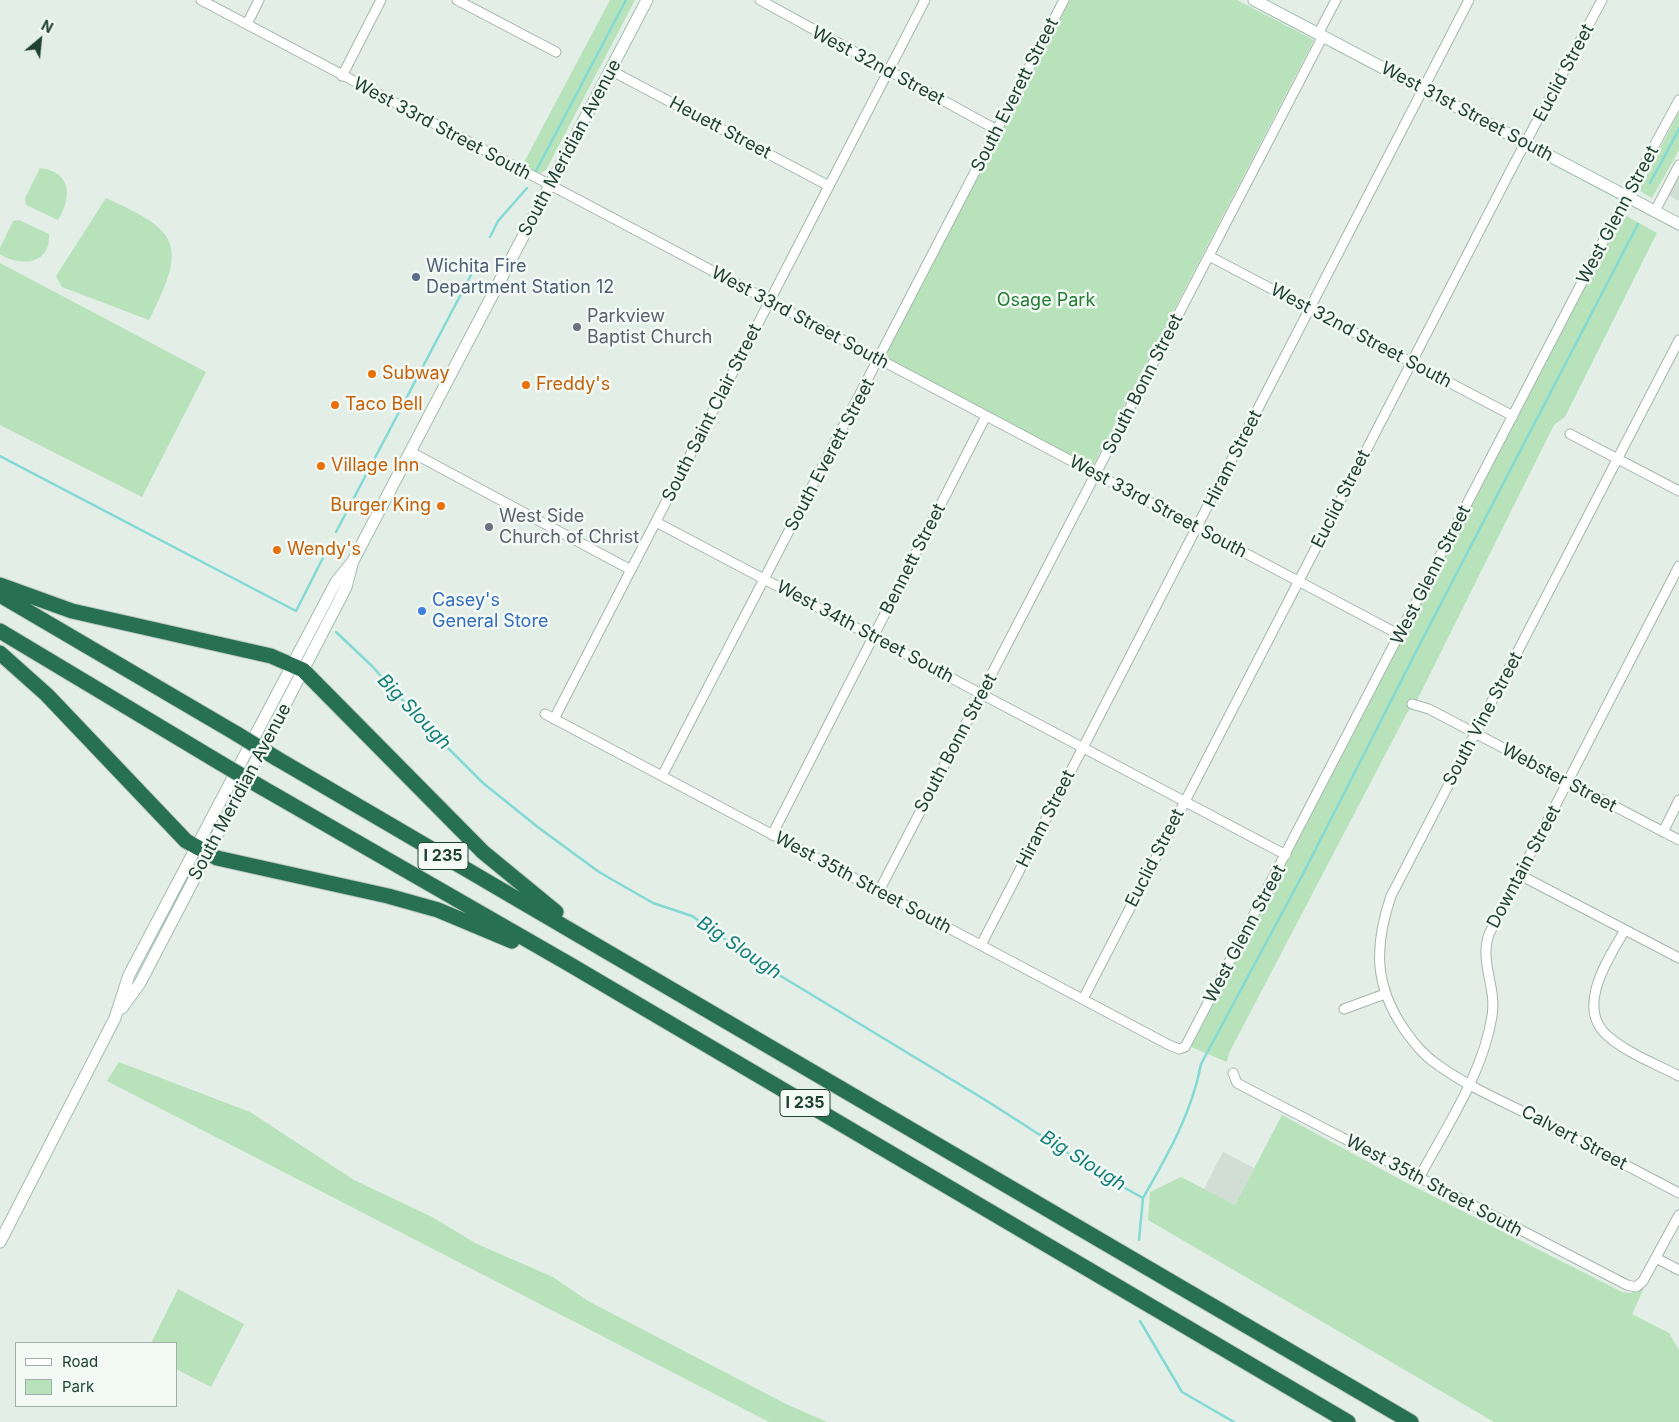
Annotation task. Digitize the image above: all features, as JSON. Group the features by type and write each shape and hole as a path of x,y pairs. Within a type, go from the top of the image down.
{"highway":[{"path":"0,585 72,611 271,656 298,667 483,852 528,891 611,953"},
{"name":"I 235","path":"0,595 1411,1422"},
{"name":"I 235","path":"0,631 261,787 569,964 1348,1422"},
{"path":"0,653 46,695 186,841 202,850 217,858 388,896 438,910 569,964"}],"main road":[{"name":"South Meridian Avenue","path":"0,1242 115,1018 140,983 202,850 298,667 336,582 353,561 647,0"},
{"name":"West 31st Street South","path":"1254,0 1679,224"}],"street":[{"name":"West 33rd Street South","path":"201,0 1400,635"},
{"path":"247,24 259,0"},
{"path":"342,76 381,0"},
{"path":"457,0 556,52"},
{"name":"West 32nd Street","path":"760,0 997,130"},
{"name":"South Saint Clair Street","path":"554,719 925,0"},
{"name":"South Everett Street","path":"662,776 880,360 1064,0"},
{"name":"South Bonn Street","path":"879,891 1209,256 1321,35 1336,0"},
{"name":"Hiram Street","path":"981,945 1469,0"},
{"name":"Euclid Street","path":"1083,999 1412,362 1602,0"},
{"name":"Heuett Street","path":"610,70 829,186"},
{"name":"West Glenn Street","path":"1182,1048 1187,1045 1679,100"},
{"path":"1655,211 1679,165"},
{"name":"West 32nd Street South","path":"1209,256 1513,416"},
{"name":"South Vine Street","path":"1469,1084 1437,1065 1418,1049 1397,1018 1385,994 1380,971 1379,949 1383,922 1391,896 1679,340"},
{"name":"Bennett Street","path":"772,835 986,416"},
{"path":"1570,434 1679,491"},
{"path":"411,452 631,570"},
{"name":"West 34th Street South","path":"656,522 1286,855"},
{"name":"Downtain Street","path":"1419,1178 1469,1084 1485,1049 1493,1014 1493,1000 1485,947 1496,920 1679,566"},
{"name":"Webster Street","path":"1412,704 1429,709 1679,840"},
{"name":"West 35th Street South","path":"545,714 1169,1045 1182,1048"},
{"path":"1663,832 1679,800"},
{"path":"1520,875 1679,958"},
{"path":"1625,930 1600,978 1593,999 1595,1015 1608,1037 1679,1076"},
{"path":"1344,1009 1385,994"},
{"name":"West 35th Street South","path":"1233,1074 1237,1083 1614,1280 1632,1287 1641,1283 1656,1258"},
{"name":"Calvert Street","path":"1469,1084 1679,1193"},
{"path":"1679,1215 1656,1258 1679,1270"}],"shaded area":[{"path":"1679,173 1679,201 1668,195"},
{"path":"1223,1152 1254,1168 1235,1205 1204,1189"}],"green space":[{"path":"610,0 635,0 546,170 538,174 522,166"},
{"name":"Osage Park","path":"1070,0 1237,0 1314,40 1092,468 884,358"},
{"path":"1679,112 1679,150 1652,198 1640,191 1640,188"},
{"path":"40,168 51,170 58,175 66,187 66,203 58,220 26,205 25,198"},
{"path":"106,198 150,221 163,232 170,244 172,257 169,274 149,320 62,287 56,276"},
{"path":"1623,214 1657,233 1565,417 1554,425 1417,700 1407,713 1229,1053 1227,1062 1191,1047"},
{"path":"19,220 49,234 45,252 40,257 25,262 16,261 0,254 0,248 13,221"},
{"path":"0,263 206,372 142,497 0,425"},
{"path":"119,1062 250,1112 354,1180 432,1217 477,1244 553,1277 588,1301 786,1404 827,1422 769,1422 107,1081"},
{"path":"1282,1115 1403,1181 1622,1292 1631,1293 1644,1288 1632,1314 1669,1333 1679,1350 1679,1422 1494,1422 1148,1220 1150,1192 1181,1177 1235,1205"},
{"path":"178,1289 244,1324 211,1387 178,1370 178,1342 152,1342"}],"waterway":[{"path":"536,171 626,0"},
{"path":"1650,183 1679,129"},
{"path":"490,237 498,221 527,188"},
{"path":"1143,1198 1178,1134 1192,1100 1201,1064 1303,874 1638,224"},
{"path":"336,532 471,275"},
{"path":"0,456 296,611 330,544"},
{"name":"Big Slough","path":"336,632 372,666 423,723 483,783 539,828 599,872 653,903 692,916 756,961 987,1101 1107,1178 1143,1198 1139,1240"},
{"name":"Big Slough","path":"1140,1321 1182,1392 1234,1422"}],"place":[{"name":"Wichita Fire Department Station 12","path":"416,277"},
{"name":"Parkview Baptist Church","path":"577,327"},
{"name":"Subway","path":"372,374"},
{"name":"Freddy's","path":"526,385"},
{"name":"Taco Bell","path":"335,405"},
{"name":"Village Inn","path":"321,466"},
{"name":"Burger King","path":"441,506"},
{"name":"West Side Church of Christ","path":"489,527"},
{"name":"Wendy's","path":"277,550"},
{"name":"Casey's General Store","path":"422,611"}]}
